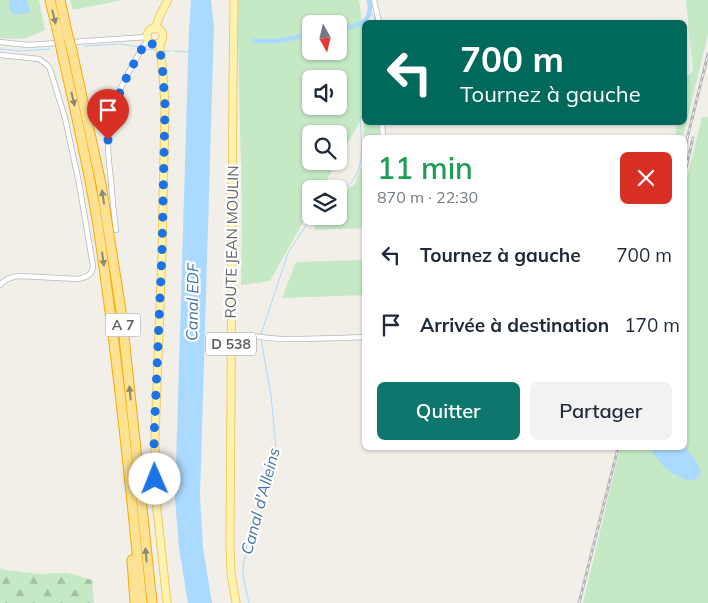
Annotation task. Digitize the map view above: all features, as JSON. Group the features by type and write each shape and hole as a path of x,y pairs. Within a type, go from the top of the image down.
{"highway":[{"name":"A 7","path":"50,0 63,33"},
{"name":"A 7","path":"60,0 63,33 98,226 114,349 142,603"},
{"name":"A 7","path":"67,52 101,184 122,317 152,603"},
{"path":"128,470 130,537 135,603"}],"main road":[{"path":"156,29 160,14 168,0"},
{"name":"ROUTE JEAN MOULIN","path":"232,0 234,14 230,555 236,603"},
{"name":"D 538","path":"232,0 233,85"},
{"path":"154,43 162,37 161,33 156,29"},
{"path":"156,29 149,31 163,74 165,106 162,252 154,438 155,479 167,603"}],"street":[{"path":"374,0 379,20"},
{"path":"0,42 28,45 154,43"},
{"path":"116,230 108,152 109,126 122,86 144,45 154,43"},
{"path":"0,55 39,59 50,69 65,118 93,266 92,272 85,278 19,276 11,278 0,285"},
{"path":"231,335 245,334 285,339 362,337"}],"green space":[{"path":"0,0 39,0 45,30 24,39 0,38"},
{"path":"70,0 123,0 73,10"},
{"path":"237,0 359,0 362,21 362,117 347,145 347,125 302,125 302,170 332,170 327,180 302,180 302,224 270,281 241,285 242,211"},
{"path":"686,0 708,0 708,34 687,121 687,76 693,71"},
{"path":"702,117 708,117 708,603 583,603 620,450 687,450 687,178"},
{"path":"364,125 379,125 380,135 364,135"},
{"path":"677,125 686,125 683,135 675,135"},
{"path":"362,165 362,228 314,230 315,225 347,225 347,190 355,184"},
{"path":"362,260 362,295 282,298 296,262"},
{"path":"0,568 38,574 68,573 92,580 94,603 0,603"}],"water":[{"path":"9,0 27,0 30,11 28,13 13,14 10,9"},
{"name":"Canal EDF","path":"191,0 211,0 214,26 200,496 203,548 212,603 188,603 179,548 175,499"},
{"path":"687,449 697,463 701,474 690,481 667,469 651,450"}],"waterway":[{"path":"365,20 369,14 369,0"},
{"name":"Canal d'Alleins","path":"369,14 374,16 375,20"},
{"path":"348,28 362,23"},
{"path":"254,41 279,41 302,36"},
{"path":"84,46 121,44 139,47"},
{"path":"0,49 21,51 50,49"},
{"path":"145,49 156,50"},
{"path":"164,51 171,51"},
{"path":"174,51 191,52"},
{"name":"Canal d'Alleins","path":"362,117 360,119 362,140"},
{"name":"Canal d'Alleins","path":"362,140 362,151"},
{"name":"Canal d'Alleins","path":"347,187 358,170 362,151"},
{"name":"Canal d'Alleins","path":"261,334 288,253 306,225"},
{"name":"Canal d'Alleins","path":"249,603 243,576 249,530 276,449 271,395 261,339"}],"railway":[{"path":"687,139 708,54"},
{"path":"687,164 693,138"},
{"path":"579,603 617,450"}],"route":[{"path":"108,140 112,112 129,72 144,45 148,41 155,44 160,49 165,106 162,252 154,438 155,479"}]}
